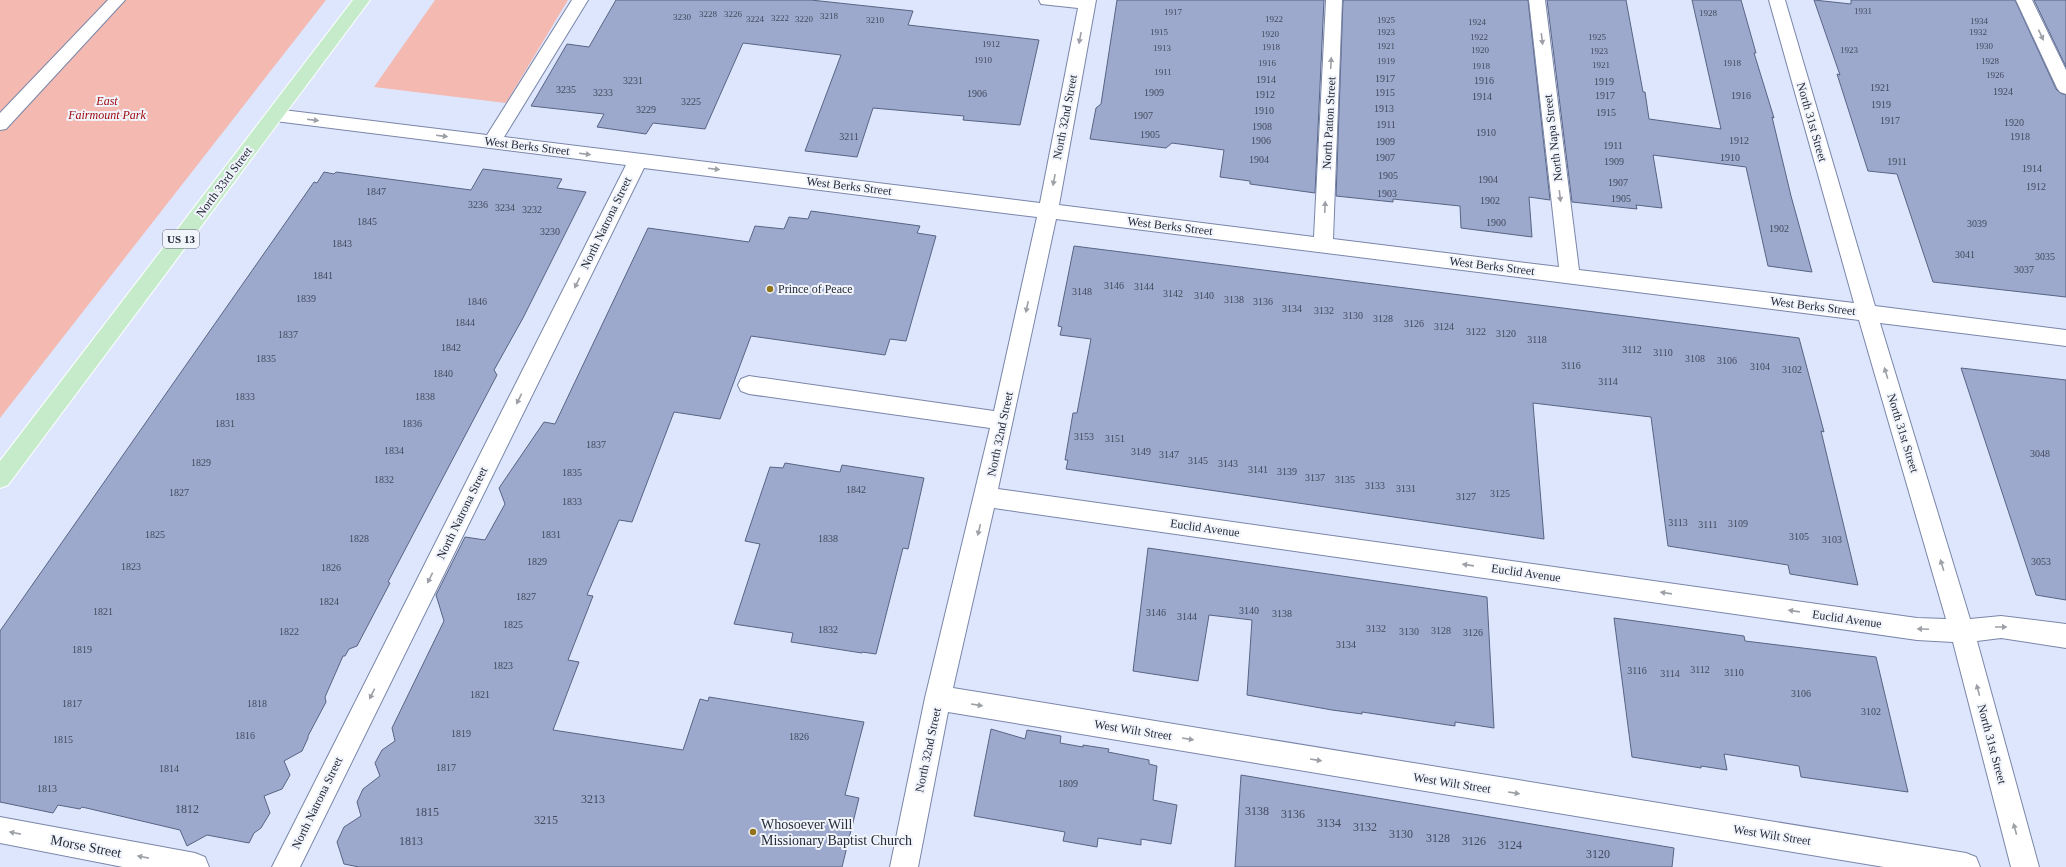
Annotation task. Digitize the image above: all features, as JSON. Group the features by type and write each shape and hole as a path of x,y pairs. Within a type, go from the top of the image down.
{"main road":[{"name":"North 33rd Street","path":"0,478 362,0"}],"street":[{"path":"0,124 117,0"},
{"path":"492,142 580,0"},
{"path":"1048,0 1087,2"},
{"name":"North Patton Street","path":"1323,246 1334,0"},
{"name":"North Napa Street","path":"1537,0 1570,276"},
{"name":"North 31st Street","path":"1777,0 1867,313 1962,631 2025,867"},
{"path":"2024,0 2066,88"},
{"name":"North 32nd Street","path":"904,867 938,698 987,497 1048,211 1087,2"},
{"name":"West Berks Street","path":"275,115 2066,338"},
{"name":"North Natrona Street","path":"286,867 638,160"},
{"path":"749,385 1003,421"},
{"name":"Euclid Avenue","path":"987,497 1917,629 1962,631 2001,627 2066,636"},
{"name":"West Wilt Street","path":"938,698 1966,867"},
{"name":"Morse Street","path":"0,830 195,867"}],"green space":[{"name":"East Fairmount Park","path":"0,0 326,0 0,418"},
{"path":"435,0 568,0 506,103 374,87"}],"building":[{"path":"616,0 811,0 913,11 908,25 1039,40 1020,125 963,120 964,116 873,108 857,157 805,151 841,55 743,43 705,129 653,123 646,134 597,127 604,114 531,106 567,44 589,47"},
{"path":"1117,0 1324,0 1315,193 1250,184 1250,181 1220,177 1224,150 1172,143 1166,148 1090,139 1096,108 1101,104"},
{"path":"1343,0 1528,0 1550,200 1529,197 1532,237 1461,228 1460,206 1393,199 1393,202 1336,196"},
{"path":"1547,0 1626,0 1649,119 1721,129 1692,0 1741,0 1756,53 1754,53 1774,118 1772,117 1791,196 1812,272 1768,266 1746,167 1653,155 1662,208 1636,205 1637,209 1572,202"},
{"path":"1814,0 1851,4 1851,0 2015,0 2056,89 2060,93 2066,95 2066,297 1933,282 1897,174 1868,171 1837,74 1840,75"},
{"path":"2034,0 2066,0 2066,67"},
{"path":"483,169 562,179 557,188 586,192 523,318 494,370 497,375 388,582 390,583 357,646 349,649 345,656 343,656 325,697 326,702 308,736 302,751 284,761 290,775 282,789 264,796 270,813 261,828 254,833 249,843 207,835 187,846 180,830 82,807 80,809 58,805 53,813 0,802 0,631 314,182 317,183 324,172 334,174 336,172 471,190"},
{"path":"811,211 920,226 917,233 936,236 906,341 890,339 885,355 751,336 720,419 674,412 632,522 619,520 587,595 593,596 568,660 579,662 553,730 683,750 700,699 708,701 709,697 864,722 845,795 859,798 842,867 359,867 344,864 337,842 344,827 361,816 357,802 363,789 380,776 375,763 382,750 395,741 392,728 444,621 436,595 465,537 485,540 505,504 499,488 544,422 555,424 648,228 749,242 755,226 784,229 789,217 808,219"},
{"path":"1074,246 1799,338 1824,432 1821,431 1858,585 1790,574 1788,565 1668,546 1651,417 1533,403 1544,539 1066,469 1068,460 1065,460 1073,413 1077,413 1091,339 1060,335 1062,327 1058,326"},
{"path":"1961,368 2066,380 2066,600 2036,595"},
{"path":"785,463 840,472 842,465 924,478 908,549 903,548 876,654 791,642 793,633 734,624 760,544 745,541 770,467 783,468"},
{"path":"1148,548 1487,597 1494,728 1455,722 1455,726 1362,712 1362,714 1332,710 1247,695 1252,620 1209,615 1198,681 1133,671"},
{"path":"1614,618 1744,636 1745,641 1876,657 1908,792 1801,777 1799,766 1724,754 1727,770 1701,766 1701,768 1632,757"},
{"path":"991,729 1025,739 1027,730 1061,736 1060,743 1109,749 1108,752 1149,760 1149,764 1157,766 1153,800 1177,805 1171,844 1141,839 1141,845 1098,838 1097,847 1063,841 1065,832 974,816"},
{"path":"1241,775 1674,848 1672,867 1235,867"}],"place":[{"name":"Prince of Peace","path":"770,289"},
{"name":"Whosoever Will Missionary Baptist Church","path":"753,832"}]}
